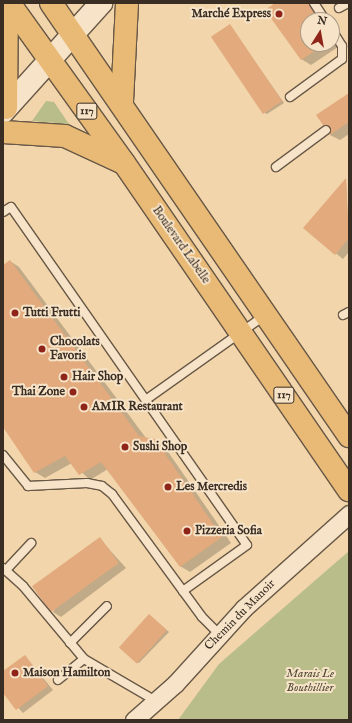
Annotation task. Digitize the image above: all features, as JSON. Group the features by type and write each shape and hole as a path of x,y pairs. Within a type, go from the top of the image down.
{"main road":[{"name":"Boulevard Labelle","path":"8,3 124,163 348,486"},
{"path":"5,110 8,3"},
{"name":"117","path":"51,3 122,102 349,436"},
{"path":"5,110 101,3"},
{"path":"122,102 127,3"},
{"path":"3,132 65,136 124,163"}],"street":[{"name":"Chemin du Manoir","path":"134,720 156,701 218,633 349,514"}],"lane":[{"path":"314,3 320,12"},
{"path":"339,8 348,3"},
{"path":"290,97 342,59 342,46 340,43"},
{"path":"276,167 326,130"},
{"path":"3,212 11,207 248,545 183,591"},
{"path":"146,399 267,314"},
{"path":"3,455 28,486 86,483 102,486 112,494 183,591 218,633"},
{"path":"31,543 5,569 84,659 156,701"},
{"path":"70,643 107,606"},
{"path":"58,680 84,659"}],"green space":[{"path":"46,101 54,102 69,124 32,121"},
{"name":"Marais Le Bouthillier","path":"349,551 349,720 178,720 219,664"}],"building":[{"path":"275,3 308,3 314,12 300,12 300,52 313,52 301,60 265,10"},
{"path":"230,24 282,101 263,114 211,37"},
{"path":"349,93 349,122 330,135 316,115"},
{"path":"346,178 349,238 335,255 303,228"},
{"path":"10,260 139,436 155,439 222,537 180,567 101,462 79,475 65,456 34,473 3,427 3,265"},
{"path":"100,537 119,563 51,612 32,586"},
{"path":"149,614 167,630 137,664 119,647"},
{"path":"25,655 48,686 16,710 3,693 3,671"}],"place":[{"name":"Marché Express","path":"279,14"},
{"name":"Tutti Frutti","path":"15,313"},
{"name":"Chocolats Favoris","path":"42,349"},
{"name":"Hair Shop","path":"64,377"},
{"name":"Thai Zone","path":"73,392"},
{"name":"AMIR Restaurant","path":"84,407"},
{"name":"Sushi Shop","path":"125,447"},
{"name":"Les Mercredis","path":"168,487"},
{"name":"Pizzeria Sofia","path":"187,531"},
{"name":"Maison Hamilton","path":"15,673"}]}
